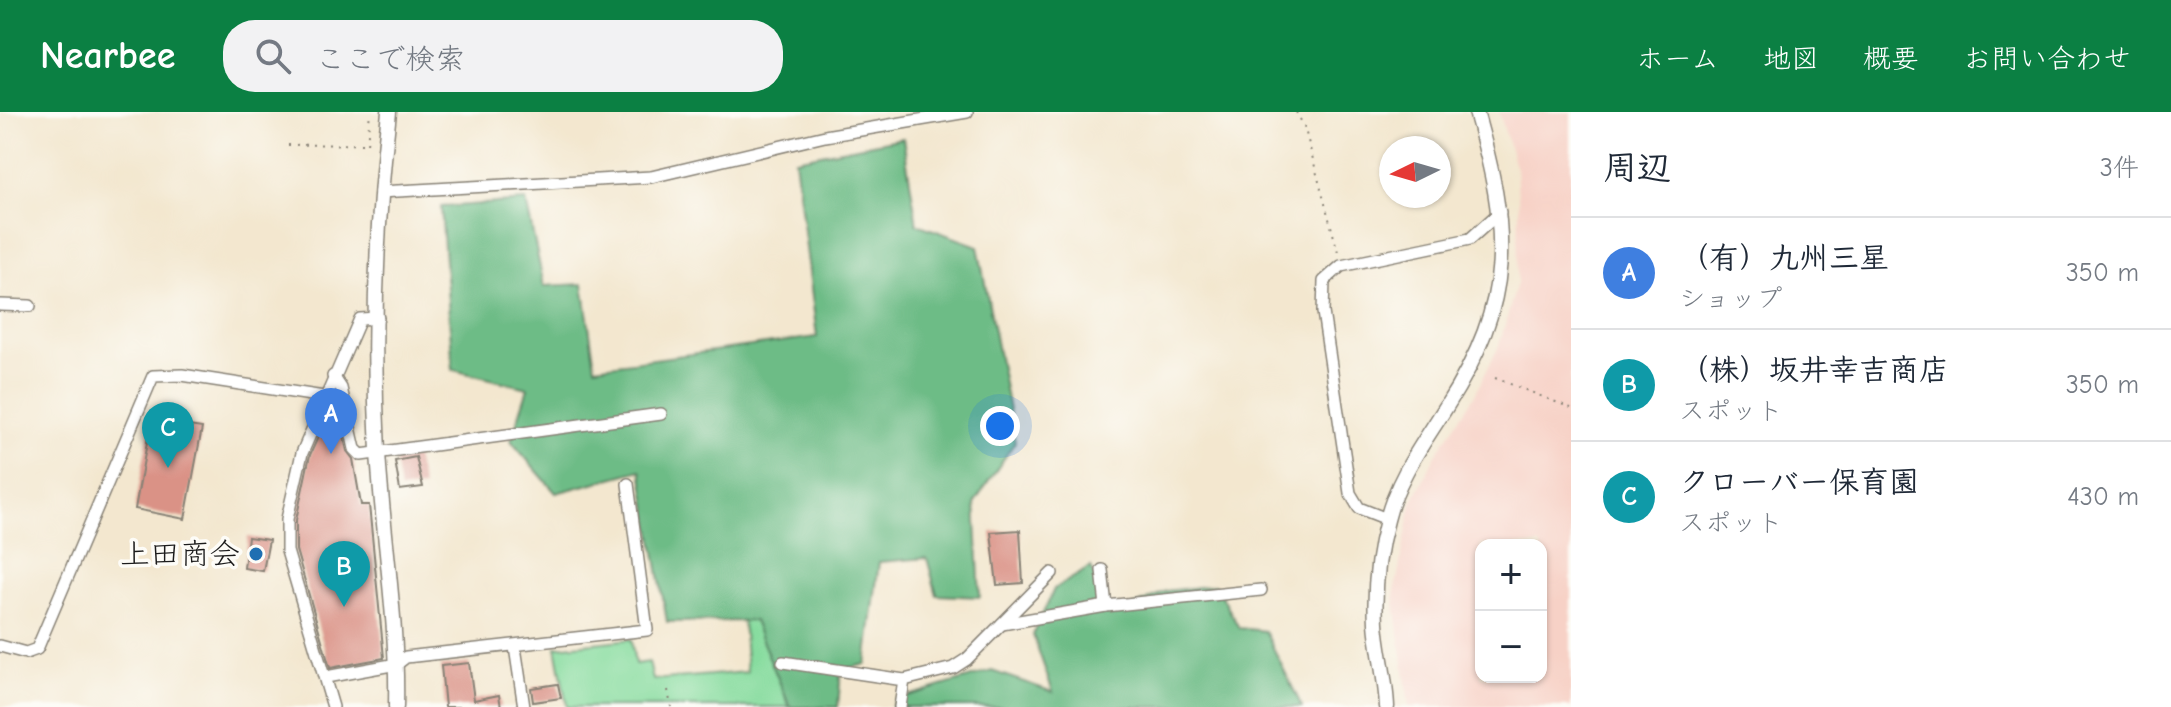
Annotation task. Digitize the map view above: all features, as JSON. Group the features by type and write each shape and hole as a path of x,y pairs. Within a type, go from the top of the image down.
{"street":[{"path":"389,112 380,192 378,453 397,664 396,707"},
{"path":"380,192 651,177 825,136 967,112"},
{"path":"1387,707 1376,596 1387,519 1400,481 1467,373 1486,332 1500,268 1500,211 1476,112"},
{"path":"1387,519 1359,508 1350,493 1323,312 1324,281 1341,266 1470,239 1500,211"},
{"path":"0,305 30,306"},
{"path":"333,707 287,551 287,519 302,453 333,376 360,319 378,318"},
{"path":"0,646 26,653 37,649 153,376 182,375 324,397"},
{"path":"333,376 341,388 355,449 361,455 661,414"},
{"path":"326,677 397,664 406,657 647,630 628,484"},
{"path":"1102,570 1106,606"},
{"path":"783,662 904,680 953,668 1052,573"},
{"path":"1002,624 1106,606 1261,590"},
{"path":"515,647 524,707"},
{"path":"900,707 904,680"}],"path":[{"path":"288,145 367,144 370,112"},
{"path":"1296,112 1304,126 1341,266"},
{"path":"1495,378 1571,408"},
{"path":"668,690 671,707"}],"shaded area":[{"path":"1499,112 1571,112 1571,707 1409,707 1394,595 1412,503 1434,458 1474,396 1499,346 1517,283 1519,210 1516,169"}],"green space":[{"path":"903,138 917,224 978,246 1015,442 975,502 980,597 937,595 927,558 879,562 866,664 841,670 838,707 790,707 754,621 667,622 641,470 556,493 511,441 528,388 453,370 441,207 526,201 544,286 583,284 595,367 817,337 795,159"},
{"path":"1091,567 1106,605 1125,611 1166,591 1216,585 1239,628 1265,631 1302,707 892,707 894,700 992,671 1053,692 1033,635 1054,589"},
{"path":"743,621 754,621 790,707 567,707 556,647 631,639 635,664 649,662 653,680 747,672"}],"building":[{"path":"335,399 347,451 353,459 361,505 369,505 384,658 330,668 296,550 296,520 310,455"},
{"path":"151,420 202,428 185,519 135,509"},
{"path":"416,457 423,487 400,490 395,461"},
{"path":"1020,530 1023,583 997,585 991,532"},
{"name":"上田商会","path":"248,537 269,540 263,571 244,568"},
{"path":"469,663 474,700 499,695 501,707 445,707 441,666"},
{"path":"558,684 561,698 533,702 531,688"}],"place":[{"name":"（有）九州三星","path":"331,454"},
{"name":"クローバー保育園","path":"168,468"},
{"name":"上田商会","path":"256,554"},
{"name":"（株）坂井幸吉商店","path":"344,607"}]}
